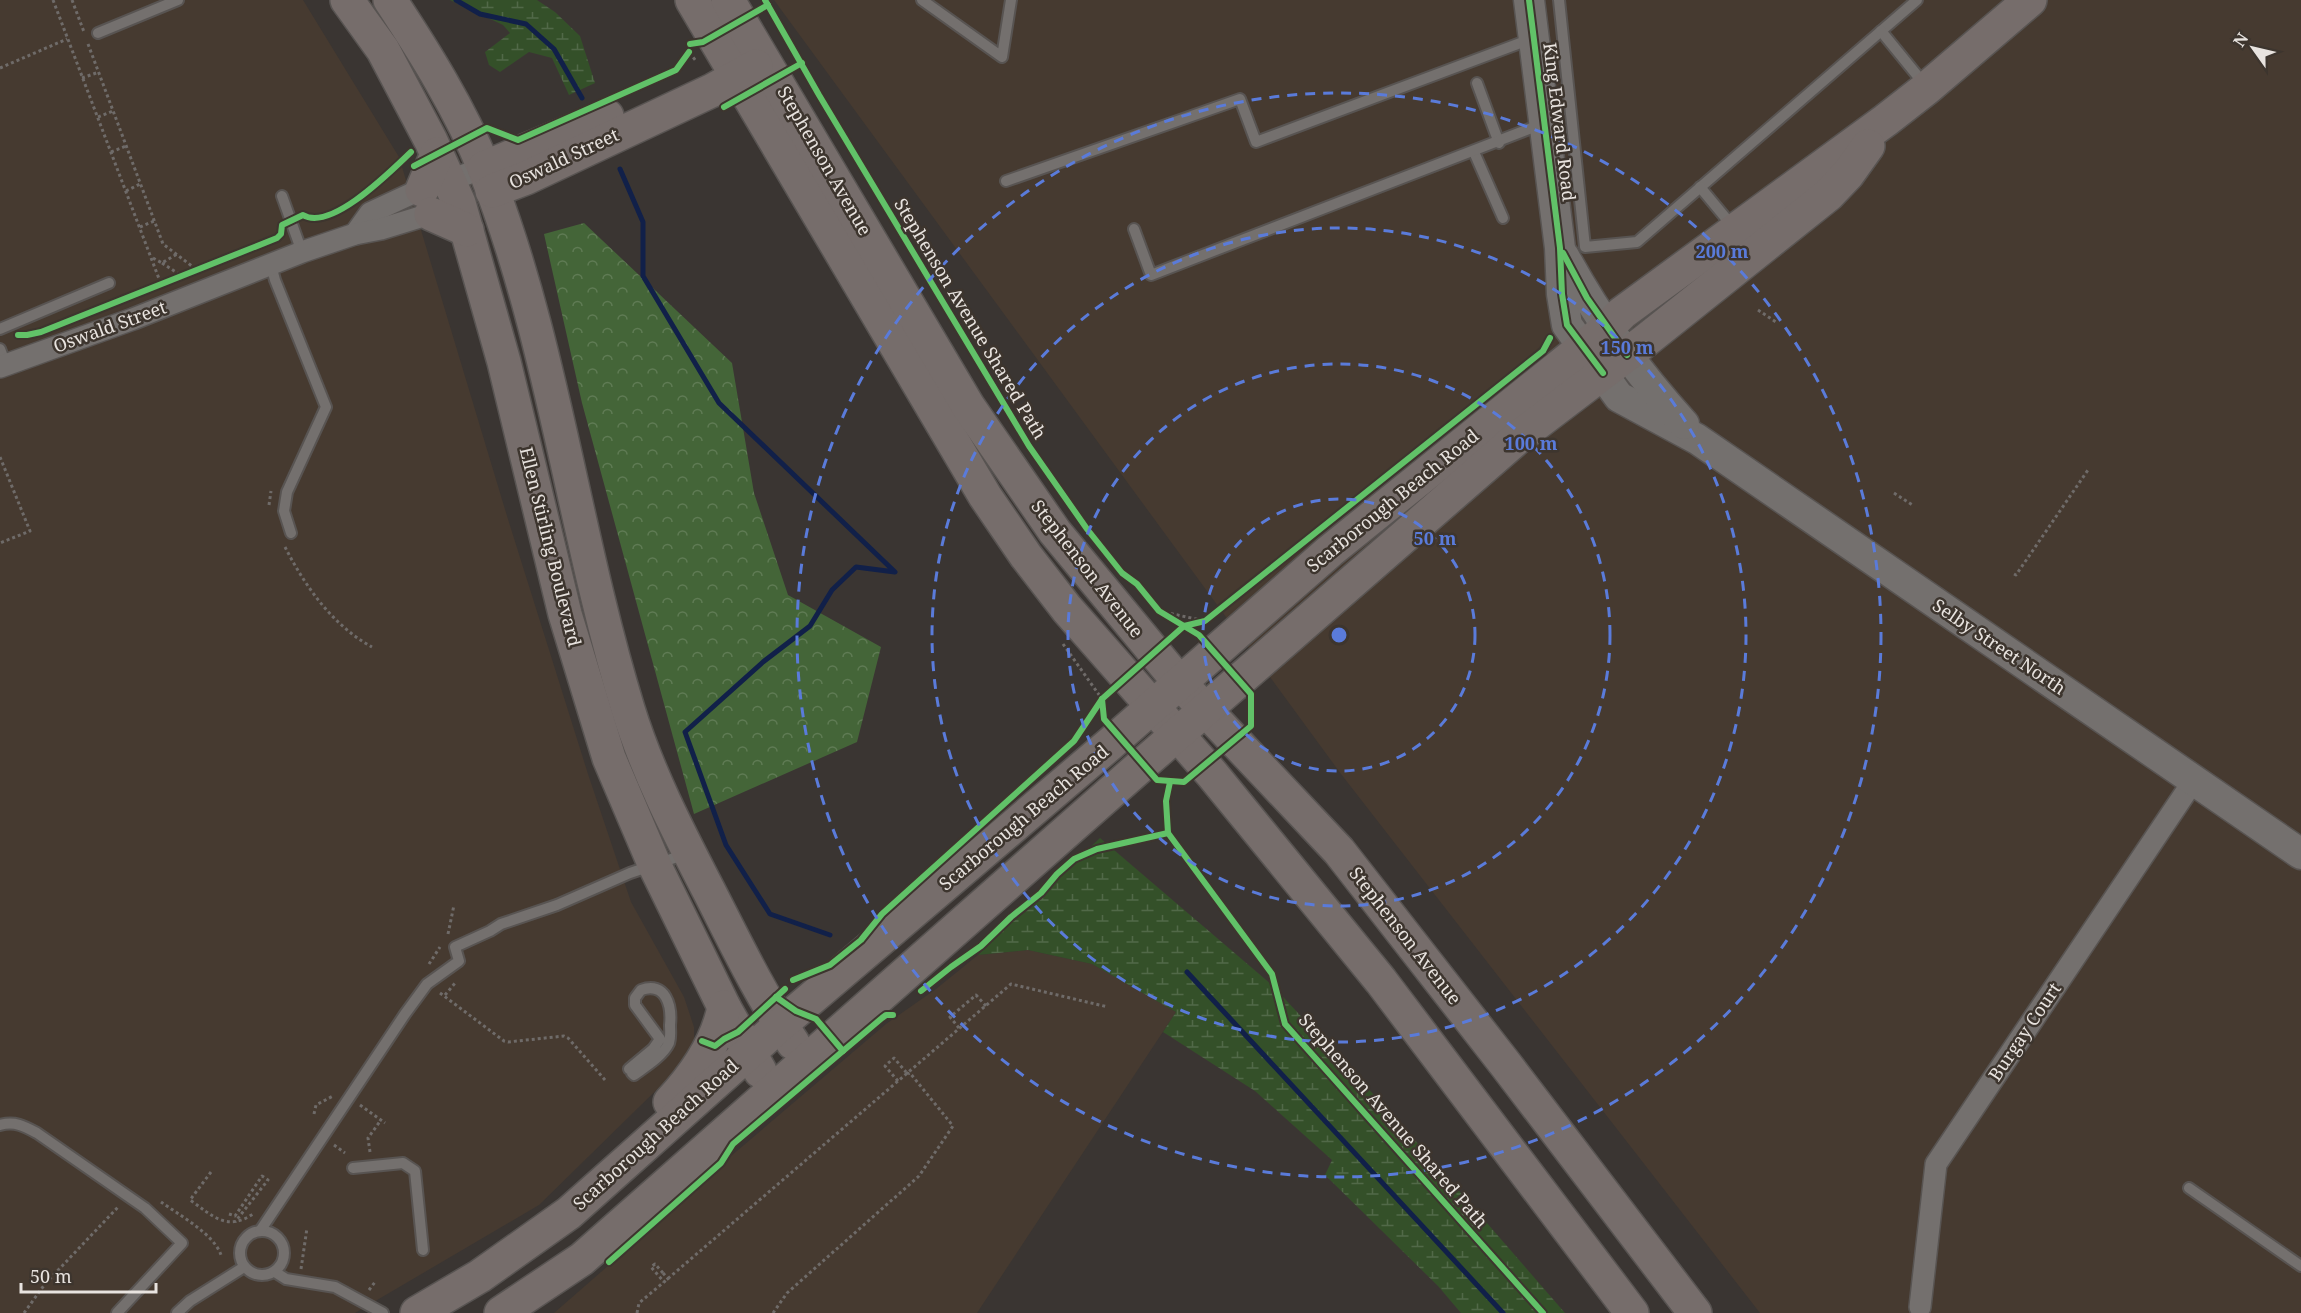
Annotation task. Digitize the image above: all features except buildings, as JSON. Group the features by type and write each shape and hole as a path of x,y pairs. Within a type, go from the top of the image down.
{"main road":[{"name":"Ellen Stirling Boulevard","path":"347,0 383,50 444,195 504,362 565,614 609,758 655,866 724,1007 748,1053 772,1090"},
{"name":"Ellen Stirling Boulevard","path":"390,0 414,36 447,94 488,179 519,269 539,336 589,560 628,709 644,753 690,853 767,1005 806,1062"},
{"name":"Stephenson Avenue","path":"692,0 986,496 1026,556 1067,609 1271,844 1381,981 1632,1313"},
{"name":"Stephenson Avenue","path":"728,0 725,53 1055,532 1179,682 1340,851 1695,1313"},
{"name":"King Edward Road","path":"1529,0 1560,248 1562,294 1567,325 1595,338 1615,364"},
{"name":"Scarborough Beach Road","path":"417,1313 489,1270 569,1213 780,1025 1119,736 1330,550 1595,338 1622,313 1927,88 2018,4"},
{"name":"Oswald Street","path":"488,179 604,117 702,71 725,53"},
{"name":"Scarborough Beach Road","path":"501,1313 582,1259 1516,439 1615,364 1828,195 1848,174 1886,120"},
{"name":"Selby Street North","path":"1615,364 1642,378 1697,439 1967,626 2133,736 2301,854"},
{"path":"690,853 721,888 759,953 785,989 798,995 813,997"},
{"path":"606,1179 627,1147 686,1084 719,1029 724,1007"},
{"path":"534,1313 571,1276 582,1259"}],"street":[{"name":"Oswald Street","path":"2,361 133,319 302,252 355,234 370,213 444,195 488,179"},
{"name":"Burgay Court","path":"1920,1307 1936,1164 2194,780"}],"lane":[{"path":"98,33 178,0"},
{"path":"922,0 1002,57 1011,0"},
{"path":"1559,0 1586,247 1637,242 1917,0"},
{"path":"1881,31 1927,88"},
{"path":"1006,181 1240,99 1256,142 1534,38"},
{"path":"1477,83 1498,143"},
{"path":"1134,229 1151,275 1544,124"},
{"path":"1474,152 1503,219"},
{"path":"1700,187 1736,230"},
{"path":"282,196 302,252"},
{"path":"271,265 326,407 287,492 284,511 286,536"},
{"path":"0,329 110,283"},
{"path":"260,1231 427,984 459,961 455,947 501,924 557,905 630,873 690,853"},
{"path":"655,989 666,998 671,1006 670,1040 659,1055 634,1076 630,1071 660,1039 635,1005 641,990 655,989"},
{"path":"0,1125 10,1122 21,1124 54,1143 145,1208 182,1244 117,1313"},
{"path":"353,1168 403,1163 415,1171 423,1250"},
{"path":"2188,1188 2301,1266"},
{"path":"260,1231 275,1235 281,1241 284,1259 274,1272 262,1276 254,1275 244,1267 239,1254 244,1240 251,1233 260,1231"},
{"path":"177,1313 190,1301 244,1267"},
{"path":"274,1272 285,1280 335,1287 383,1313"}],"path":[{"path":"53,0 153,257 153,264 161,284"},
{"path":"72,0 163,244 197,270"},
{"path":"0,68 67,38"},
{"path":"682,61 725,53"},
{"path":"82,78 99,72"},
{"path":"98,117 113,111"},
{"path":"111,152 126,146"},
{"path":"126,191 140,184"},
{"path":"140,227 154,221"},
{"path":"162,263 177,254"},
{"path":"153,257 182,276"},
{"path":"150,288 207,266"},
{"path":"1758,310 1776,322"},
{"path":"0,457 30,531 0,543"},
{"path":"2014,574 2016,575 2088,470"},
{"path":"269,514 269,500 274,483"},
{"path":"1894,493 1914,506"},
{"path":"286,536 302,579 318,600 350,631 372,647"},
{"path":"1152,602 1184,626 1205,621 1214,614"},
{"path":"1160,610 1205,621"},
{"path":"1096,707 1126,677"},
{"path":"1102,699 1104,719 1119,736"},
{"path":"448,933 454,905"},
{"path":"445,995 459,978"},
{"path":"637,1313 639,1303 1011,984 1108,1007"},
{"path":"441,992 504,1041 564,1036 568,1038 605,1080"},
{"path":"959,1028 950,1017 976,995 986,1006"},
{"path":"773,1313 787,1293 919,1176 954,1126 894,1058 885,1065 898,1081"},
{"path":"357,1103 383,1121 368,1138 370,1158"},
{"path":"327,1145 336,1146 345,1153"},
{"path":"211,1172 190,1200 219,1220 234,1223 268,1180 262,1176 235,1216 229,1214"},
{"path":"24,1313 45,1284 123,1201"},
{"path":"161,1202 210,1239 221,1255"},
{"path":"301,1271 307,1228"},
{"path":"664,1282 651,1267 655,1264 669,1280"},
{"path":"369,1292 375,1282"}],"shaded area":[{"path":"0,0 303,0 399,157 507,516 631,902 684,997 694,1027 694,1046 688,1059 539,1205 355,1313 0,1313"},
{"path":"774,0 2301,0 2301,1313 1760,1313 1341,774"},
{"path":"1028,950 1092,964 1176,1012 977,1313 554,1313 731,1156 886,1024 936,989 978,955"}],"green space":[{"path":"450,0 537,0 555,12 580,36 595,83 569,95 552,58 529,52 500,72 489,65 485,52 510,33 503,25"},
{"path":"584,223 732,363 754,493 788,595 881,647 857,742 694,814 582,403 544,234"},
{"path":"1100,838 1272,985 1401,1124 1565,1313 1461,1313 1438,1286 1325,1175 1332,1160 1255,1091 1163,1032 1176,1012 1092,964 1028,950 978,955"}],"waterway":[{"path":"456,0 480,14 526,24 554,49 582,98"},
{"path":"620,169 643,222 643,276 719,403 895,572 856,567 832,590 810,626 763,662 685,732 726,845 770,914 830,935"},
{"path":"1187,972 1503,1313"}],"cycle path":[{"name":"Stephenson Avenue Shared Path","path":"765,0 819,95 1029,446 1087,529 1122,573 1137,584 1159,611 1199,635 1251,694 1251,726 1184,782 1157,780 1104,719 1102,699"},
{"path":"1529,0 1560,248 1562,294 1567,325 1603,373"},
{"path":"690,44 703,42 768,5"},
{"path":"414,166 487,128 518,140 676,70 689,52"},
{"path":"724,107 802,63"},
{"path":"18,335 41,332 277,238 281,234 282,225 303,215 315,218 329,215 360,197 411,152"},
{"path":"1563,253 1587,298 1627,355"},
{"path":"793,980 830,965 861,940 882,914 1074,741 1102,699 1184,626 1205,621 1543,351 1550,338"},
{"name":"Stephenson Avenue Shared Path","path":"1170,782 1166,801 1168,833 1272,974 1285,1024 1543,1313"},
{"path":"921,991 981,946 1011,917 1041,893 1074,859 1097,849 1168,833"},
{"path":"702,1041 715,1046 738,1032 785,989"},
{"path":"776,997 796,1011 816,1019 843,1051"},
{"path":"609,1262 721,1163 733,1144 882,1018 886,1015 893,1015"}]}
